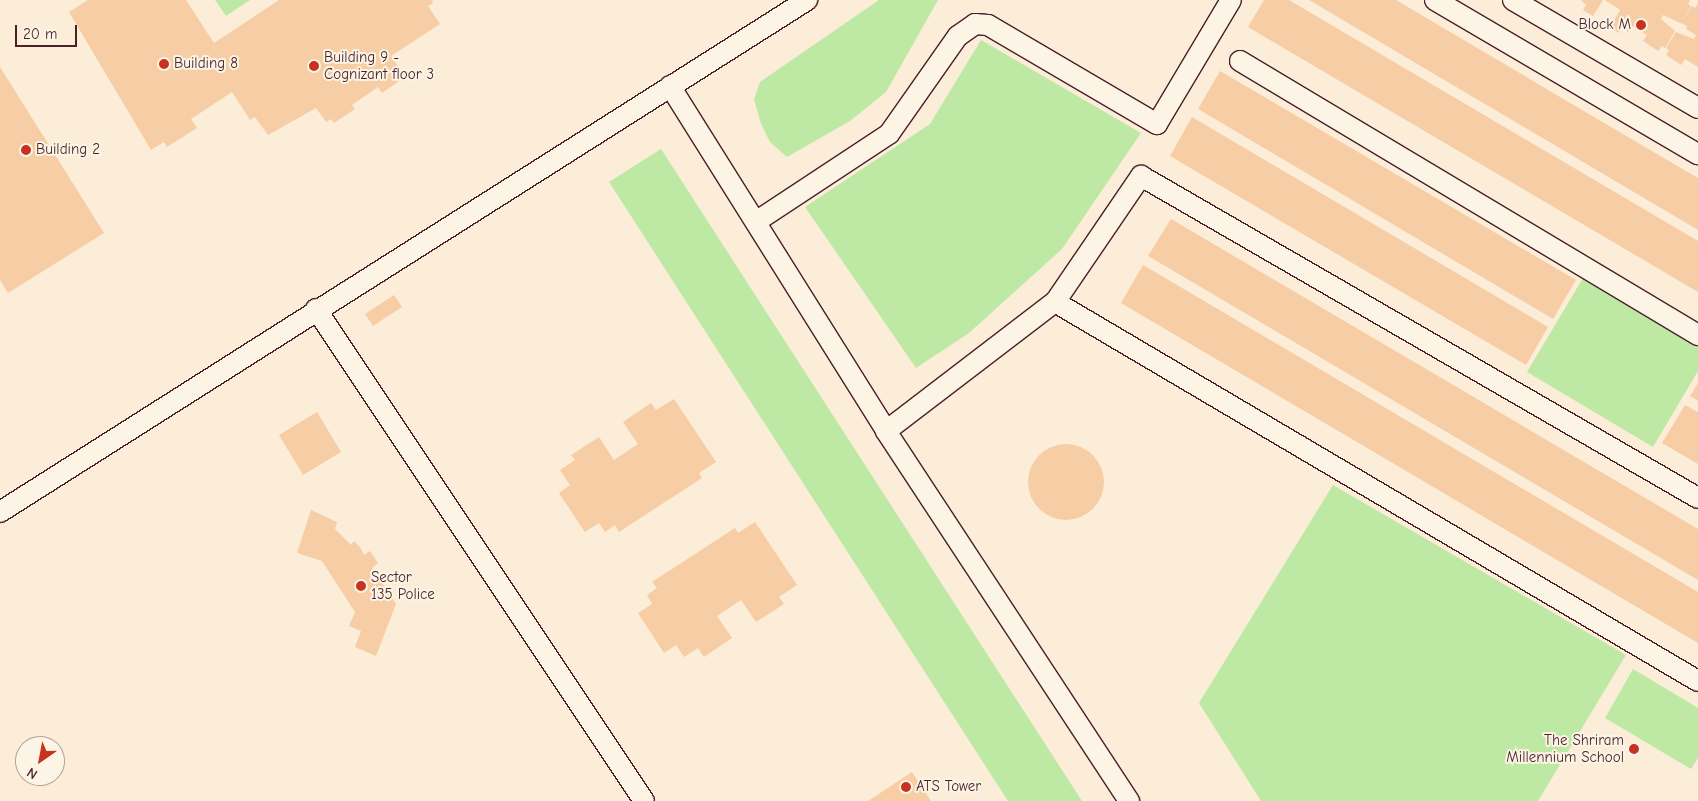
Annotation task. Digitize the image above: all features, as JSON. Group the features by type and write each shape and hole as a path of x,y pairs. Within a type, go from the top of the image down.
{"street":[{"path":"0,512 316,309 807,0"},
{"path":"757,221 889,134 958,36 975,24 988,25 1157,124 1231,0"},
{"path":"1435,0 1698,154"},
{"path":"1514,0 1698,108"},
{"path":"1240,61 1698,335"},
{"path":"670,86 757,221 886,430 1129,801"},
{"path":"886,430 1056,302 1141,176 1698,498"},
{"path":"1056,302 1698,681"},
{"path":"316,309 644,801"}],"green space":[{"path":"215,0 250,0 226,16"},
{"path":"879,0 938,0 886,92 850,121 787,157 770,142 761,124 754,99 760,82"},
{"path":"981,40 1141,133 1062,249 969,333 916,368 805,207 930,124"},
{"path":"661,149 1082,801 1008,801 609,182"},
{"path":"1583,278 1698,346 1698,371 1653,447 1527,372"},
{"path":"1333,485 1626,655 1538,801 1261,801 1199,703"},
{"path":"1633,669 1698,708 1698,758 1691,769 1605,718"}],"building":[{"path":"88,0 186,0 214,43 279,0 432,0 433,3 428,6 440,24 391,56 405,77 382,93 378,87 352,105 355,109 334,123 331,119 326,122 316,108 268,135 255,117 250,120 232,92 191,119 197,128 167,147 164,142 151,150 69,12"},
{"path":"1264,0 1289,0 1698,241 1698,292 1248,27"},
{"path":"1309,0 1396,0 1698,178 1698,230"},
{"name":"Block M","path":"1581,0 1603,0 1593,16 1583,10 1586,5"},
{"name":"Block M","path":"1605,0 1690,0 1688,4 1691,6 1683,20 1692,6 1695,8 1698,3 1698,67 1685,59 1681,65 1666,55 1669,50 1666,48 1676,32 1694,39 1696,35 1686,29 1687,26 1663,15 1661,19 1675,31 1665,48 1662,46 1658,51 1643,41 1647,35 1632,26 1628,32 1622,28 1619,33 1610,27 1620,10"},
{"name":"Building 2","path":"0,67 104,233 8,293 0,280"},
{"path":"1220,71 1576,280 1553,319 1198,109"},
{"path":"1192,117 1548,327 1526,365 1170,156"},
{"path":"1171,219 1698,529 1698,580 1148,256"},
{"path":"1143,265 1698,592 1698,643 1121,303"},
{"path":"394,295 402,307 373,326 365,314"},
{"path":"1698,383 1698,401 1690,396"},
{"path":"674,399 716,462 699,473 702,478 619,532 615,525 605,532 599,523 585,532 559,493 570,485 560,470 575,460 571,455 599,437 614,460 638,444 623,422 651,403 656,410"},
{"path":"1685,405 1698,412 1698,464 1662,443"},
{"path":"317,412 341,452 303,475 279,435"},
{"path":"1066,444 1081,447 1093,455 1101,467 1104,482 1101,497 1093,509 1081,517 1066,520 1051,517 1039,509 1031,497 1028,482 1031,467 1039,455 1051,447"},
{"name":"Sector 135 Police","path":"311,510 337,522 335,529 351,545 354,541 364,555 370,551 378,563 372,568 396,604 376,656 355,647 361,631 349,626 355,612 322,561 297,553"},
{"path":"755,522 797,585 779,597 784,604 756,622 741,600 717,616 732,638 704,657 698,648 684,657 676,645 664,653 638,613 652,604 647,595 657,588 652,582 735,528 738,533"},
{"name":"ATS Tower","path":"912,772 931,801 868,801"}],"place":[{"name":"Block M","path":"1641,25"},
{"name":"Building 8","path":"164,64"},
{"name":"Building 9 - Cognizant floor 3","path":"314,66"},
{"name":"Building 2","path":"26,150"},
{"name":"Sector 135 Police","path":"361,586"},
{"name":"The Shriram Millennium School","path":"1634,749"},
{"name":"ATS Tower","path":"906,787"}]}
